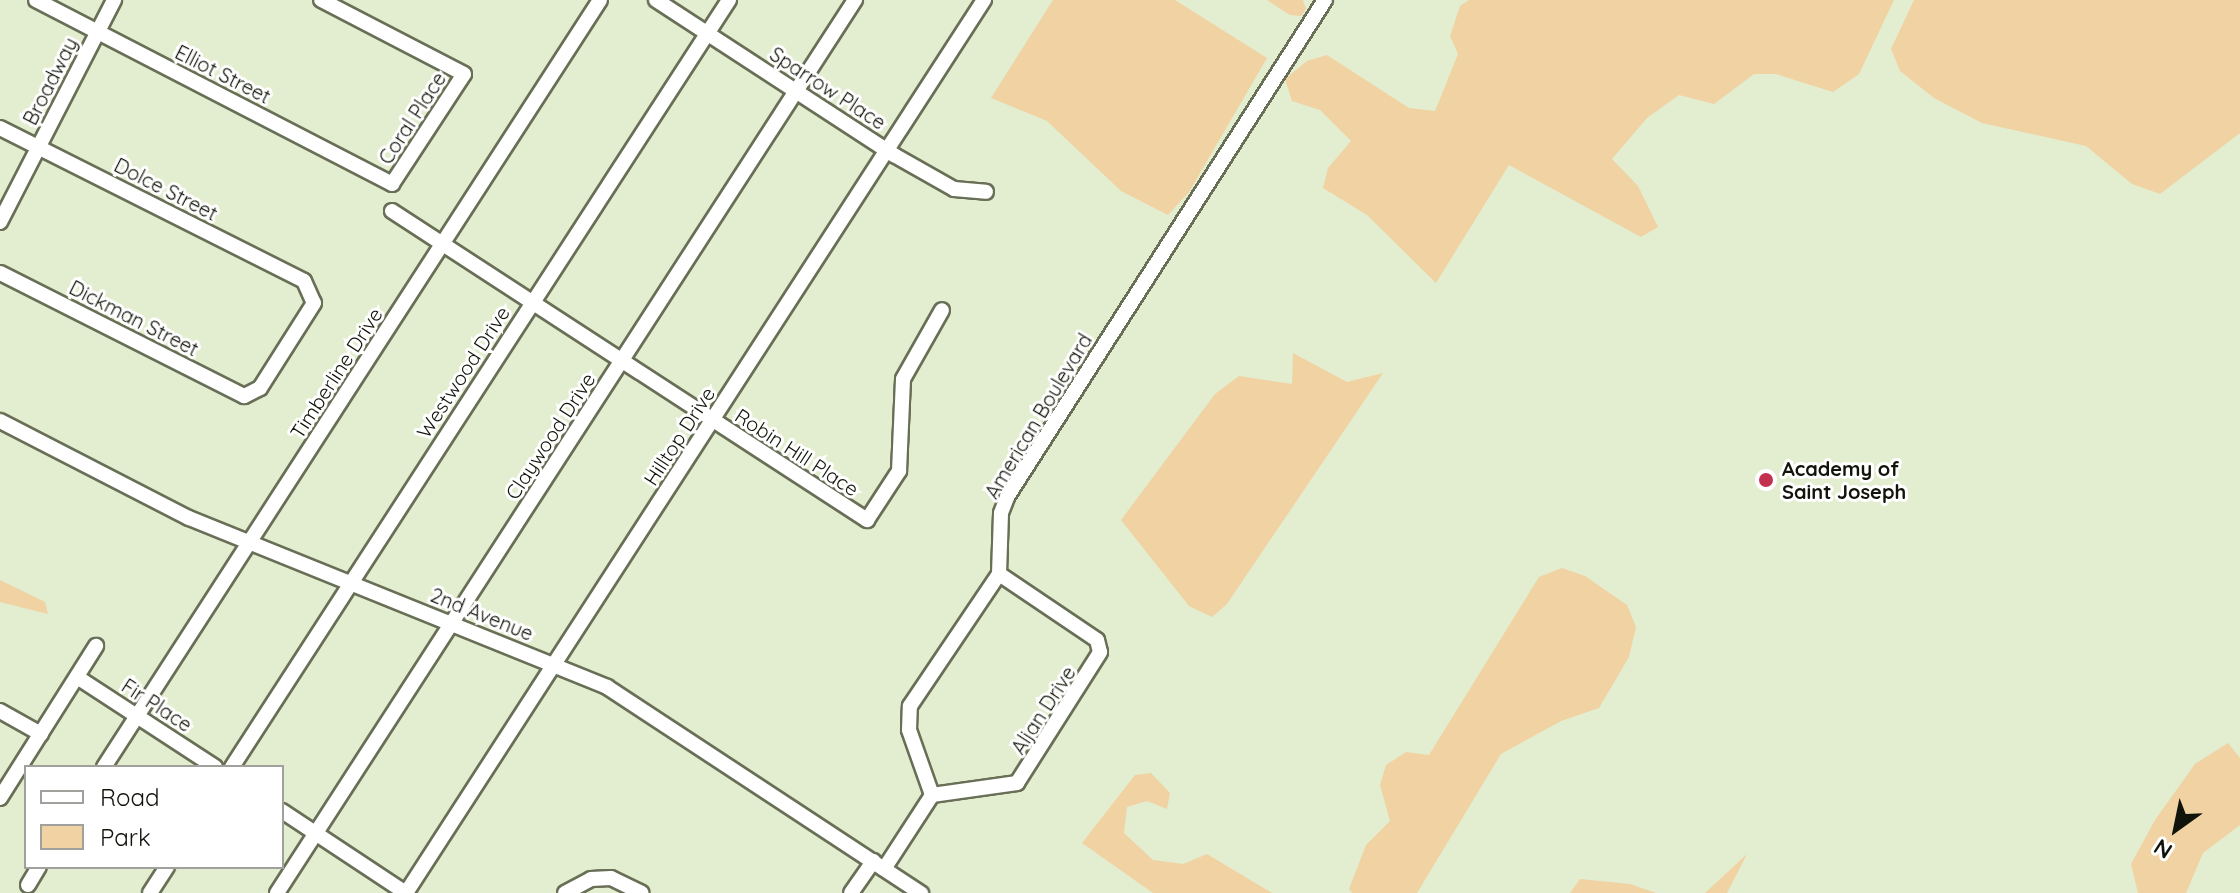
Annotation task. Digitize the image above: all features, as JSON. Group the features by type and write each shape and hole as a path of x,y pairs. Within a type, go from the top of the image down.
{"street":[{"name":"Elliot Street","path":"36,0 392,184"},
{"name":"Broadway","path":"0,222 114,0"},
{"name":"Coral Place","path":"321,0 464,74 392,184"},
{"name":"Timberline Drive","path":"105,765 600,0"},
{"name":"Sparrow Place","path":"656,0 888,151 954,189 986,192"},
{"name":"Westwood Drive","path":"233,765 729,0"},
{"name":"Claywood Drive","path":"277,893 855,0"},
{"name":"Hilltop Drive","path":"406,893 984,0"},
{"name":"American Boulevard","path":"932,795 925,764 909,730 910,706 999,574 1004,547 1001,513 1007,497 1325,0"},
{"name":"Dolce Street","path":"0,128 311,289 314,303 260,388 250,395"},
{"name":"Robin Hill Place","path":"392,211 621,363 867,520 899,471 903,379 942,310"},
{"name":"Dickman Street","path":"0,273 250,395"},
{"name":"2nd Avenue","path":"0,421 189,518 607,687 921,893"},
{"name":"Aljan Drive","path":"932,795 1017,783 1100,652 1097,640 999,574"},
{"path":"0,798 96,646"},
{"name":"Fir Place","path":"77,677 212,765"},
{"path":"0,711 41,734"},
{"path":"851,893 878,865 932,795"},
{"path":"284,812 406,893"},
{"path":"28,885 38,869"},
{"path":"150,893 166,869"},
{"path":"565,893 591,879 611,878 642,893"}],"green space":[{"path":"1053,0 1175,0 1267,58 1189,192 1168,215 1121,191 1047,121 991,98"},
{"path":"1267,0 1303,0 1306,9 1301,16 1290,15"},
{"path":"1469,0 1894,0 1859,74 1833,92 1776,74 1754,74 1714,104 1679,95 1647,118 1612,159 1638,186 1658,227 1641,237 1509,165 1436,283 1367,215 1323,188 1328,168 1351,141 1320,110 1292,101 1285,79 1307,61 1327,55 1409,108 1435,111 1458,54 1450,36 1460,6"},
{"path":"1914,0 2240,0 2240,133 2160,194 2132,184 2086,146 1982,123 1934,98 1900,71 1891,49"},
{"path":"1293,353 1347,382 1383,373 1227,604 1212,617 1189,606 1121,520 1215,394 1239,376 1292,384"},
{"path":"1562,568 1585,576 1627,605 1636,627 1629,657 1599,708 1561,721 1501,754 1417,893 1352,893 1349,889 1366,845 1390,821 1380,785 1386,765 1406,752 1429,755 1539,577"},
{"path":"0,580 45,602 48,614 0,602"},
{"path":"2228,743 2240,758 2240,825 2203,853 2186,893 2138,893 2131,864 2155,820 2195,764"},
{"path":"1151,773 1170,793 1167,809 1147,801 1127,807 1124,833 1153,860 1183,864 1207,854 1272,893 1153,893 1082,843 1135,775"},
{"path":"1747,854 1727,893 1705,893"},
{"path":"1580,879 1630,884 1656,893 1570,893"}],"place":[{"name":"Academy of Saint Joseph","path":"1766,480"}]}
